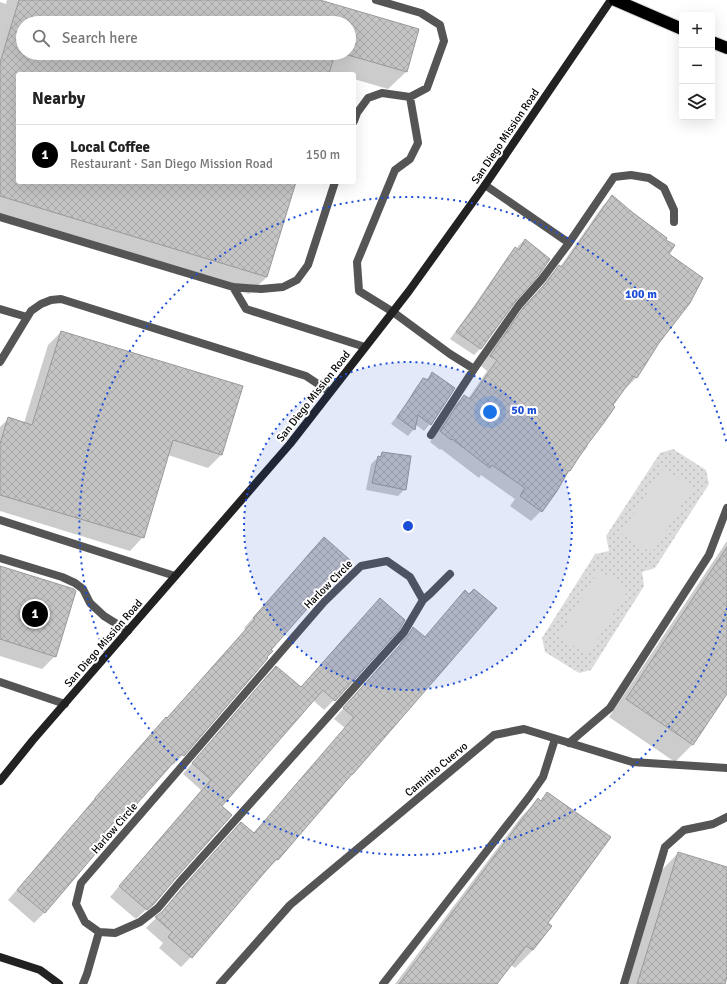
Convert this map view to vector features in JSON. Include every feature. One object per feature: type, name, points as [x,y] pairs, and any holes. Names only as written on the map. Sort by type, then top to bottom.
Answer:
[{"type":"highway","points":[[615,0],[679,28]]},
{"type":"highway","points":[[715,43],[727,48]]},
{"type":"main road","name":"San Diego Mission Road","points":[[0,781],[33,740],[290,444],[409,291],[485,185],[611,0]]},
{"type":"main road","points":[[0,957],[40,970],[59,984]]},
{"type":"street","points":[[356,116],[368,98],[382,93],[410,97],[427,88],[444,41],[440,25],[421,13],[376,0]]},
{"type":"street","points":[[410,97],[418,143],[410,159],[395,170],[357,262],[359,291],[393,312],[450,354],[474,369]]},
{"type":"street","points":[[431,435],[474,369],[519,305],[542,279],[569,243],[614,177],[631,175],[650,178],[664,188],[674,210],[674,222]]},
{"type":"street","points":[[0,217],[233,287],[261,289],[275,288],[282,287],[297,280],[308,265],[334,184]]},
{"type":"street","points":[[485,185],[569,243]]},
{"type":"street","points":[[233,287],[246,309],[365,347]]},
{"type":"street","points":[[0,362],[31,311],[41,304],[51,300],[62,299],[306,376],[330,392]]},
{"type":"street","points":[[0,309],[27,317]]},
{"type":"street","points":[[569,743],[610,708],[709,555],[727,508]]},
{"type":"street","points":[[0,520],[175,576]]},
{"type":"street","points":[[0,558],[75,582],[83,590],[90,603],[104,616],[128,631]]},
{"type":"street","name":"Harlow Circle","points":[[99,932],[85,922],[76,904],[81,883],[324,602],[361,566],[387,560],[410,577],[423,600]]},
{"type":"street","points":[[83,984],[99,932],[115,933],[140,922],[158,908],[404,632],[423,600],[450,574]]},
{"type":"street","points":[[0,682],[65,704]]},
{"type":"street","name":"Caminito Cuervo","points":[[220,984],[290,905],[494,735],[524,729],[632,762],[727,768]]},
{"type":"street","points":[[383,984],[529,797],[543,777],[555,739]]},
{"type":"street","points":[[624,984],[665,847],[684,830],[713,824],[727,817]]},
{"type":"shaded area","points":[[673,449],[706,470],[709,484],[655,568],[642,572],[644,586],[591,670],[579,673],[545,652],[542,638],[595,554],[609,551],[606,536],[660,453]]},
{"type":"shaded area","points":[[663,468],[693,487],[652,553],[621,534]]},
{"type":"shaded area","points":[[599,570],[629,589],[588,655],[558,636]]},
{"type":"building","points":[[19,0],[320,0],[419,29],[407,72],[356,57],[356,16],[16,16],[16,60],[333,60],[330,72],[16,72],[16,184],[295,184],[267,277],[0,196],[0,63]]},
{"type":"building","points":[[612,195],[667,238],[666,240],[675,245],[669,254],[703,278],[690,303],[659,343],[637,378],[634,376],[613,405],[615,407],[570,471],[569,470],[557,491],[542,512],[520,496],[525,488],[492,465],[490,468],[440,431],[464,395],[470,399],[497,360],[490,356],[523,308],[546,283],[559,265],[562,267]]},
{"type":"building","points":[[525,239],[550,259],[538,276],[515,302],[481,349],[456,332],[515,247],[519,250]]},
{"type":"building","points":[[61,331],[243,386],[222,455],[173,440],[144,538],[0,495],[0,444],[8,417],[32,425]]},
{"type":"building","points":[[432,372],[455,388],[431,425],[418,415],[415,430],[397,417],[423,378],[428,380]]},
{"type":"building","points":[[382,452],[411,456],[406,490],[372,483],[378,456],[381,457]]},
{"type":"building","points":[[324,537],[350,560],[271,650],[273,651],[267,657],[268,658],[184,756],[181,754],[113,831],[114,832],[45,913],[17,890],[166,717],[167,718],[255,619],[253,618]]},
{"type":"building","points":[[727,547],[727,694],[693,745],[626,699]]},
{"type":"building","points":[[0,566],[74,589],[76,591],[56,657],[0,639]]},
{"type":"building","points":[[474,589],[497,608],[278,860],[276,859],[192,958],[168,937],[172,932],[155,917],[162,912],[241,822],[254,833],[354,717],[343,708],[408,636],[413,627],[425,637],[465,590],[469,594]]},
{"type":"building","points":[[380,598],[405,620],[400,629],[335,701],[323,690],[222,806],[232,815],[154,904],[147,910],[119,886],[211,780],[192,763],[276,666],[301,687]]},
{"type":"building","points":[[547,792],[611,837],[548,923],[552,926],[533,950],[526,946],[497,984],[399,984],[538,798],[541,801]]},
{"type":"building","points":[[678,852],[727,867],[727,977],[725,984],[637,984]]},
{"type":"place","name":"Local Coffee","points":[[35,614]]}]
